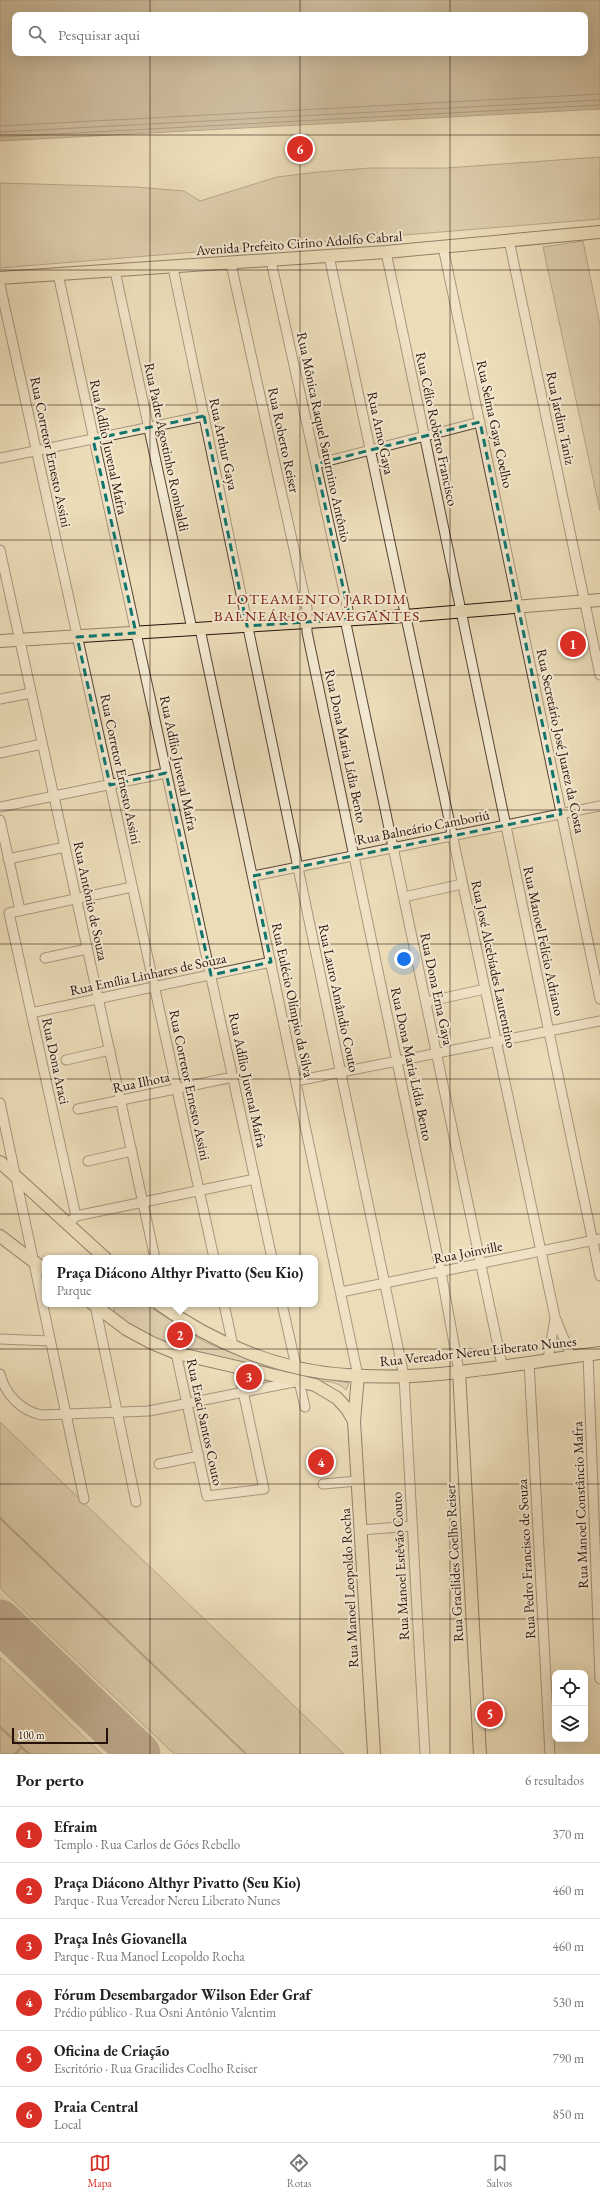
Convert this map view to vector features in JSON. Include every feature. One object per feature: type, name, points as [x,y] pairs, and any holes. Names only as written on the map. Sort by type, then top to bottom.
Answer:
[{"type":"main road","name":"Avenida Prefeito Cirino Adolfo Cabral","points":[[0,278],[232,264],[386,252],[600,232]]},
{"type":"main road","points":[[0,642],[405,616],[600,600]]},
{"type":"main road","points":[[0,1162],[15,1176],[72,1220],[102,1255]]},
{"type":"main road","points":[[0,1236],[42,1268]]},
{"type":"main road","points":[[97,1307],[126,1329],[152,1343],[176,1353],[299,1381],[321,1388],[337,1398],[354,1421]]},
{"type":"main road","name":"Rua Vereador Nereu Liberato Nunes","points":[[165,1307],[194,1327],[233,1346],[296,1366],[358,1376],[404,1376],[459,1371],[600,1353]]},
{"type":"main road","name":"Rua Gracilides Coelho Reiser","points":[[459,1371],[480,1754]]},
{"type":"main road","name":"Rua Manoel Leopoldo Rocha","points":[[358,1376],[354,1421],[374,1754]]},
{"type":"street","name":"Rua Jardim Taniz","points":[[509,240],[600,675]]},
{"type":"street","name":"Rua Selma Gaya Coelho","points":[[443,247],[518,606]]},
{"type":"street","name":"Rua Célio Roberto Francisco","points":[[386,252],[461,611]]},
{"type":"street","name":"Rua Arno Gaya","points":[[329,256],[405,616]]},
{"type":"street","name":"Rua Mônica Raquel Saturnino Antônio","points":[[271,261],[316,464],[348,619]]},
{"type":"street","name":"Rua Roberto Reiser","points":[[232,264],[306,608],[307,622]]},
{"type":"street","name":"Rua Arthur Gaya","points":[[173,268],[248,626]]},
{"type":"street","name":"Rua Padre Agostinho Rombaldi","points":[[116,271],[149,428],[196,629]]},
{"type":"street","name":"Rua Adílio Juvenal Mafra","points":[[58,274],[271,1255]]},
{"type":"street","name":"Rua Corretor Ernesto Assini","points":[[0,285],[213,1255]]},
{"type":"street","points":[[0,458],[204,416]]},
{"type":"street","points":[[316,464],[480,422]]},
{"type":"street","name":"Rua Antônio de Souza","points":[[0,550],[154,1255]]},
{"type":"street","name":"Rua Secretário José Juarez da Costa","points":[[518,606],[600,999]]},
{"type":"street","name":"Rua Manoel Felício Adriano","points":[[461,611],[549,1031],[596,1240],[600,1276]]},
{"type":"street","name":"Rua José Alcebíades Laurentino","points":[[405,616],[555,1317],[571,1356]]},
{"type":"street","name":"Rua Dona Erna Gaya","points":[[348,619],[393,847],[502,1365]]},
{"type":"street","name":"Rua Dona Maria Lídia Bento","points":[[307,622],[307,632],[441,1272],[459,1371]]},
{"type":"street","name":"Rua Lauro Amândio Couto","points":[[248,626],[404,1376]]},
{"type":"street","name":"Rua Eulécio Olímpio da Silva","points":[[196,629],[271,962],[358,1376]]},
{"type":"street","points":[[0,700],[31,693]]},
{"type":"street","points":[[0,753],[42,744]]},
{"type":"street","points":[[0,807],[166,773]]},
{"type":"street","name":"Rua Balneário Camboriú","points":[[252,876],[600,806]]},
{"type":"street","points":[[0,820],[20,910],[132,887]]},
{"type":"street","points":[[8,859],[65,847]]},
{"type":"street","points":[[404,897],[462,884]]},
{"type":"street","name":"Rua Dona Araci","points":[[20,910],[9,913],[31,1013],[72,1220]]},
{"type":"street","points":[[45,958],[87,949]]},
{"type":"street","name":"Rua Emília Linhares de Souza","points":[[31,1013],[271,962]]},
{"type":"street","points":[[426,1002],[485,989]]},
{"type":"street","points":[[296,1082],[600,1021]]},
{"type":"street","points":[[66,1060],[110,1050]]},
{"type":"street","name":"Rua Ilhota","points":[[78,1109],[233,1077]]},
{"type":"street","points":[[0,1103],[42,1301]]},
{"type":"street","points":[[88,1161],[132,1151]]},
{"type":"street","points":[[72,1220],[143,1202],[255,1179]]},
{"type":"street","name":"Rua Joinville","points":[[341,1292],[596,1240]]},
{"type":"street","points":[[43,1307],[84,1499]]},
{"type":"street","points":[[94,1307],[136,1502]]},
{"type":"street","points":[[225,1307],[233,1346]]},
{"type":"street","points":[[283,1307],[296,1366]]},
{"type":"street","name":"Rua José Alcebíades Laurentino","points":[[548,1359],[555,1317]]},
{"type":"street","points":[[0,1339],[50,1340]]},
{"type":"street","name":"Rua Eraci Santos Couto","points":[[176,1353],[207,1496],[264,1489],[243,1392]]},
{"type":"street","name":"Rua Manoel Constâncio Mafra","points":[[588,1354],[600,1679]]},
{"type":"street","name":"Rua Pedro Francisco de Souza","points":[[529,1362],[550,1754]]},
{"type":"street","points":[[238,1368],[243,1392]]},
{"type":"street","points":[[0,1374],[6,1392],[28,1410],[41,1415],[149,1411],[299,1381],[305,1407]]},
{"type":"street","name":"Rua Manoel Estêvão Couto","points":[[404,1376],[425,1754]]},
{"type":"street","points":[[159,1464],[198,1456]]},
{"type":"street","points":[[323,1484],[358,1481]]},
{"type":"street","points":[[361,1530],[412,1526]]},
{"type":"highlighted area","points":[[204,416],[247,626],[350,619],[316,464],[480,422],[561,814],[253,876],[271,962],[211,975],[166,773],[110,785],[77,637],[136,633],[93,439]]},
{"type":"shaded area","points":[[600,157],[600,219],[0,268],[0,183],[135,187],[184,191],[200,201],[277,177],[319,172],[370,168],[446,168]]},
{"type":"shaded area","points":[[583,241],[600,325],[600,511],[543,247]]},
{"type":"shaded area","points":[[114,1307],[150,1307],[205,1342],[248,1359],[296,1373],[349,1383],[346,1390],[333,1382],[317,1381],[177,1349],[116,1319]]},
{"type":"shaded area","points":[[240,1372],[274,1381],[244,1389]]},
{"type":"shaded area","points":[[0,1422],[344,1754],[174,1754],[0,1588]]},
{"type":"shaded area","points":[[0,1657],[102,1754],[0,1754]]},
{"type":"water","points":[[0,0],[600,0],[600,109],[0,141]]},
{"type":"waterway","points":[[0,1518],[246,1754]]},
{"type":"waterway","points":[[0,1727],[29,1754]]},
{"type":"waterway","points":[[15,1754],[22,1747]]},
{"type":"runway","points":[[0,1621],[139,1754]]},
{"type":"place","name":"Praia Central","points":[[300,149]]},
{"type":"place","name":"Efraim","points":[[573,644]]},
{"type":"place","name":"Praça Diácono Althyr Pivatto (Seu Kio)","points":[[180,1335]]},
{"type":"place","name":"Praça Inês Giovanella","points":[[249,1377]]},
{"type":"place","name":"Fórum Desembargador Wilson Eder Graf","points":[[321,1462]]},
{"type":"place","name":"Oficina de Criação","points":[[490,1714]]},
{"type":"district","name":"LOTEAMENTO JARDIM BALNEÁRIO NAVEGANTES","points":[[317,608]]}]
